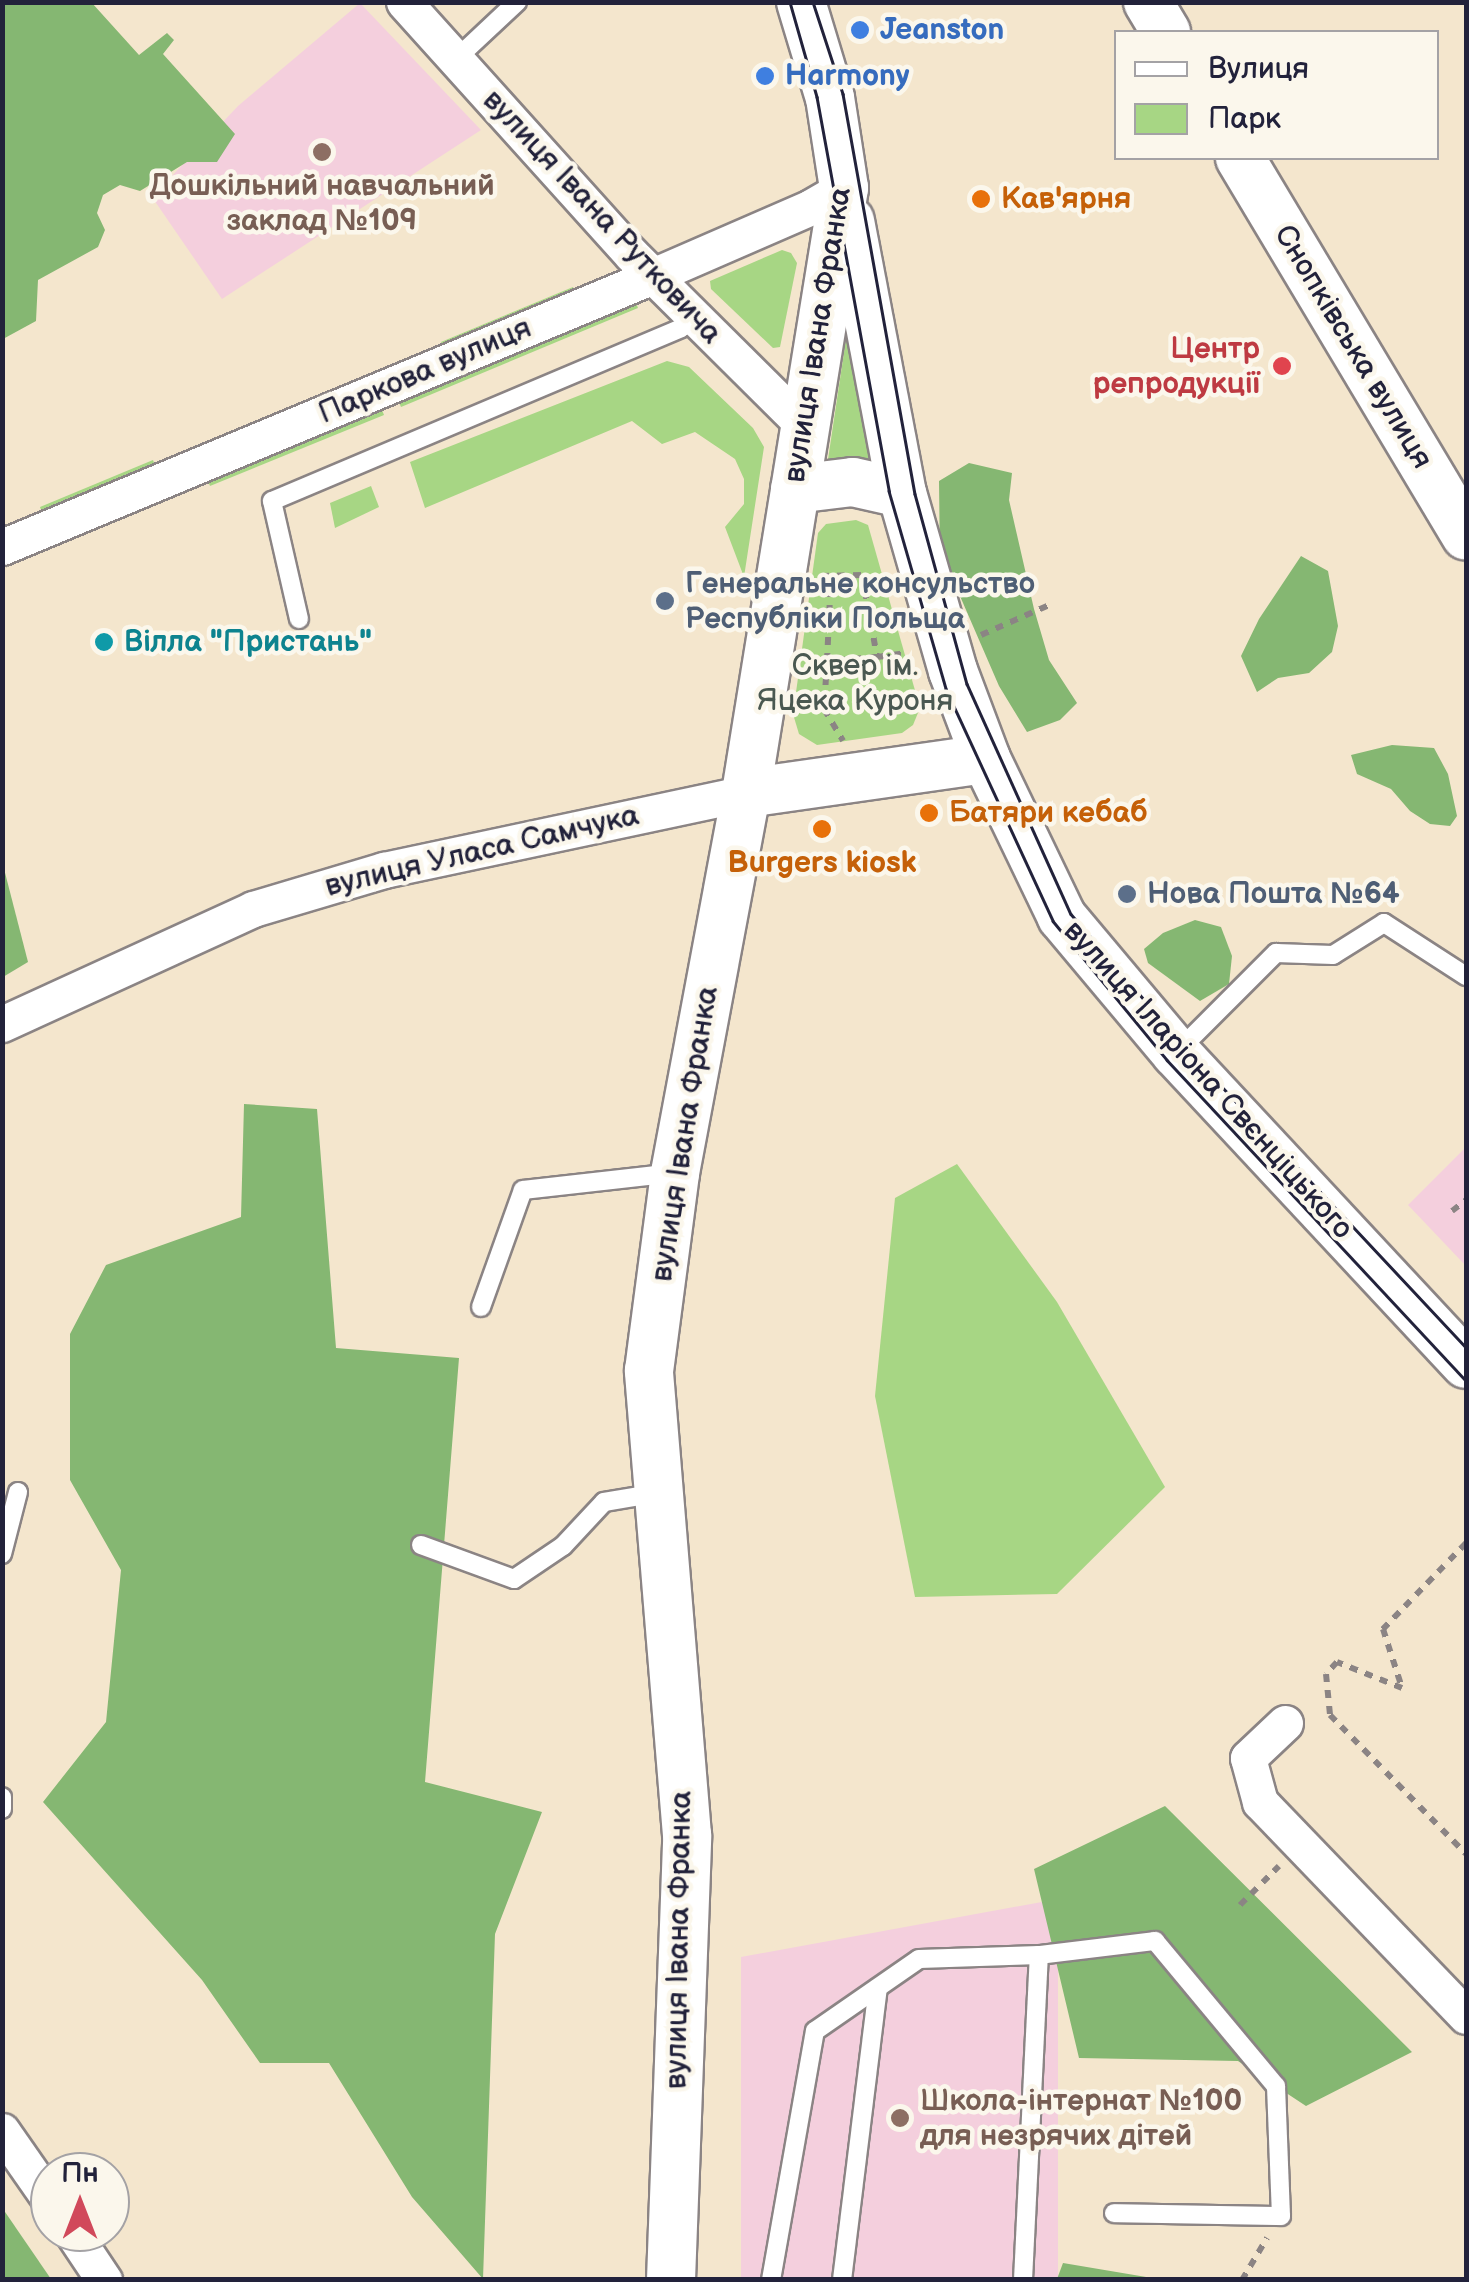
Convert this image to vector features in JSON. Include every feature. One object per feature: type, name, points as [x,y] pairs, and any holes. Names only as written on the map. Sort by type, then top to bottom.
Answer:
[{"type":"main road","name":"вулиця Івана Франка","points":[[671,2280],[687,1835],[649,1372],[675,1173],[746,793],[844,188],[830,98],[802,2]]},
{"type":"main road","points":[[1148,2],[1165,30]]},
{"type":"main road","name":"Снопківська вулиця","points":[[1241,160],[1466,535]]},
{"type":"main road","name":"вулиця Іларіона Свєнціцького","points":[[844,188],[902,494],[953,671],[986,759],[1062,917],[1176,1054],[1466,1364]]},
{"type":"main road","points":[[795,489],[853,482],[902,494]]},
{"type":"main road","name":"вулиця Уласа Самчука","points":[[746,793],[986,759]]},
{"type":"street","name":"вулиця Івана Рутковича","points":[[404,2],[694,316],[805,428]]},
{"type":"street","name":"Паркова вулиця","points":[[2,547],[656,275],[811,207],[844,188]]},
{"type":"street","name":"вулиця Уласа Самчука","points":[[2,1024],[253,909],[384,870],[746,793]]},
{"type":"street","points":[[1286,1723],[1248,1758],[1260,1802],[1466,2016]]},
{"type":"street","points":[[2,2131],[30,2171]]},
{"type":"street","points":[[85,2252],[104,2280]]},
{"type":"lane","points":[[455,60],[517,2]]},
{"type":"lane","points":[[298,619],[272,501],[681,328],[694,316]]},
{"type":"lane","points":[[1176,1054],[1276,953],[1333,955],[1384,922],[1466,976]]},
{"type":"lane","points":[[481,1307],[524,1190],[675,1173]]},
{"type":"lane","points":[[2,1554],[18,1492]]},
{"type":"lane","points":[[421,1544],[514,1579],[563,1546],[604,1502],[659,1493]]},
{"type":"lane","points":[[2,1797],[2,1809]]},
{"type":"lane","points":[[771,2280],[814,2031],[919,1959],[1039,1955],[1156,1941],[1276,2086],[1281,2216],[1114,2214]]},
{"type":"lane","points":[[1023,2280],[1039,1955]]},
{"type":"lane","points":[[842,2280],[878,1988]]},
{"type":"path","points":[[847,748],[824,710],[832,578],[874,572]]},
{"type":"path","points":[[862,575],[877,657]]},
{"type":"path","points":[[986,634],[1049,605]]},
{"type":"path","points":[[827,661],[910,652]]},
{"type":"path","points":[[1466,1200],[1452,1211],[1466,1213]]},
{"type":"path","points":[[1466,1543],[1383,1628],[1402,1688],[1337,1662],[1326,1674],[1330,1716],[1466,1854]]},
{"type":"path","points":[[1240,1905],[1271,1874]]},
{"type":"path","points":[[1242,2280],[1281,2216]]},
{"type":"shaded area","name":"Дошкільний навчальний заклад №109","points":[[360,3],[481,130],[222,299],[152,197],[238,106]]},
{"type":"shaded area","points":[[1466,1147],[1466,1266],[1408,1205]]},
{"type":"shaded area","name":"Школа-інтернат №100 для незрячих дітей","points":[[1058,1899],[1058,2279],[741,2280],[741,1957]]},
{"type":"green space","points":[[3,2],[92,3],[139,55],[167,33],[174,40],[163,54],[235,134],[217,162],[187,162],[140,191],[120,185],[103,195],[97,213],[105,230],[98,247],[38,280],[36,321],[3,339]]},
{"type":"green space","points":[[782,250],[791,253],[797,263],[780,347],[773,348],[711,289],[710,281]]},
{"type":"green space","points":[[573,287],[577,297],[445,352],[441,342]]},
{"type":"green space","points":[[634,298],[638,308],[401,407],[397,398]]},
{"type":"green space","points":[[849,319],[876,466],[827,466]]},
{"type":"green space","points":[[667,361],[689,367],[753,428],[764,447],[744,577],[725,527],[744,504],[744,479],[735,459],[695,432],[662,444],[632,421],[425,508],[410,462]]},
{"type":"green space","points":[[380,405],[384,415],[210,486],[206,476]]},
{"type":"green space","points":[[153,460],[157,471],[44,518],[40,507]]},
{"type":"green space","points":[[969,463],[1012,473],[1009,500],[1034,609],[1049,660],[1077,703],[1060,720],[1027,732],[999,686],[950,573],[940,565],[939,481]]},
{"type":"green space","points":[[371,486],[379,507],[335,528],[330,503]]},
{"type":"green space","name":"Сквер ім. Яцека Куроня","points":[[856,520],[868,525],[920,708],[913,725],[902,733],[817,745],[799,734],[793,714],[818,533],[826,524]]},
{"type":"green space","points":[[1301,556],[1328,571],[1338,626],[1332,652],[1309,673],[1278,678],[1257,692],[1241,656],[1259,619]]},
{"type":"green space","points":[[1392,745],[1434,748],[1448,774],[1457,816],[1450,826],[1430,824],[1410,811],[1391,789],[1357,774],[1351,755]]},
{"type":"green space","points":[[2,861],[28,962],[3,977],[2,977]]},
{"type":"green space","points":[[1195,920],[1221,927],[1232,956],[1229,984],[1200,1001],[1148,963],[1144,949],[1163,933]]},
{"type":"green space","points":[[244,1104],[317,1109],[336,1348],[459,1358],[425,1782],[542,1812],[495,1934],[483,2279],[412,2197],[329,2063],[260,2063],[202,1980],[43,1802],[106,1722],[121,1570],[70,1480],[70,1334],[106,1265],[241,1217]]},
{"type":"green space","points":[[957,1164],[1057,1302],[1165,1487],[1057,1594],[915,1597],[875,1396],[895,1198]]},
{"type":"green space","points":[[1165,1806],[1412,2052],[1306,2106],[1238,2061],[1079,2058],[1034,1869]]},
{"type":"green space","points":[[2,2209],[51,2279],[3,2279]]},
{"type":"green space","points":[[1063,2263],[1158,2279],[1057,2279]]},
{"type":"tram line","points":[[790,2],[817,97],[889,491],[946,689],[1053,921],[1167,1060],[1466,1381]]},
{"type":"tram line","points":[[813,2],[843,94],[915,494],[967,684],[1071,914],[1183,1045],[1466,1347]]},
{"type":"place","name":"Jeanston","points":[[860,30]]},
{"type":"place","name":"Harmony","points":[[765,76]]},
{"type":"place","name":"Дошкільний навчальний заклад №109","points":[[322,152]]},
{"type":"place","name":"Кав'ярня","points":[[981,199]]},
{"type":"place","name":"Центр репродукції","points":[[1282,366]]},
{"type":"place","name":"Генеральне консульство Республіки Польща","points":[[665,601]]},
{"type":"place","name":"Вілла \"Пристань\"","points":[[104,642]]},
{"type":"place","name":"Батяри кебаб","points":[[929,813]]},
{"type":"place","name":"Burgers kiosk","points":[[822,829]]},
{"type":"place","name":"Нова Пошта №64","points":[[1127,894]]},
{"type":"place","name":"Школа-інтернат №100 для незрячих дітей","points":[[900,2118]]}]
